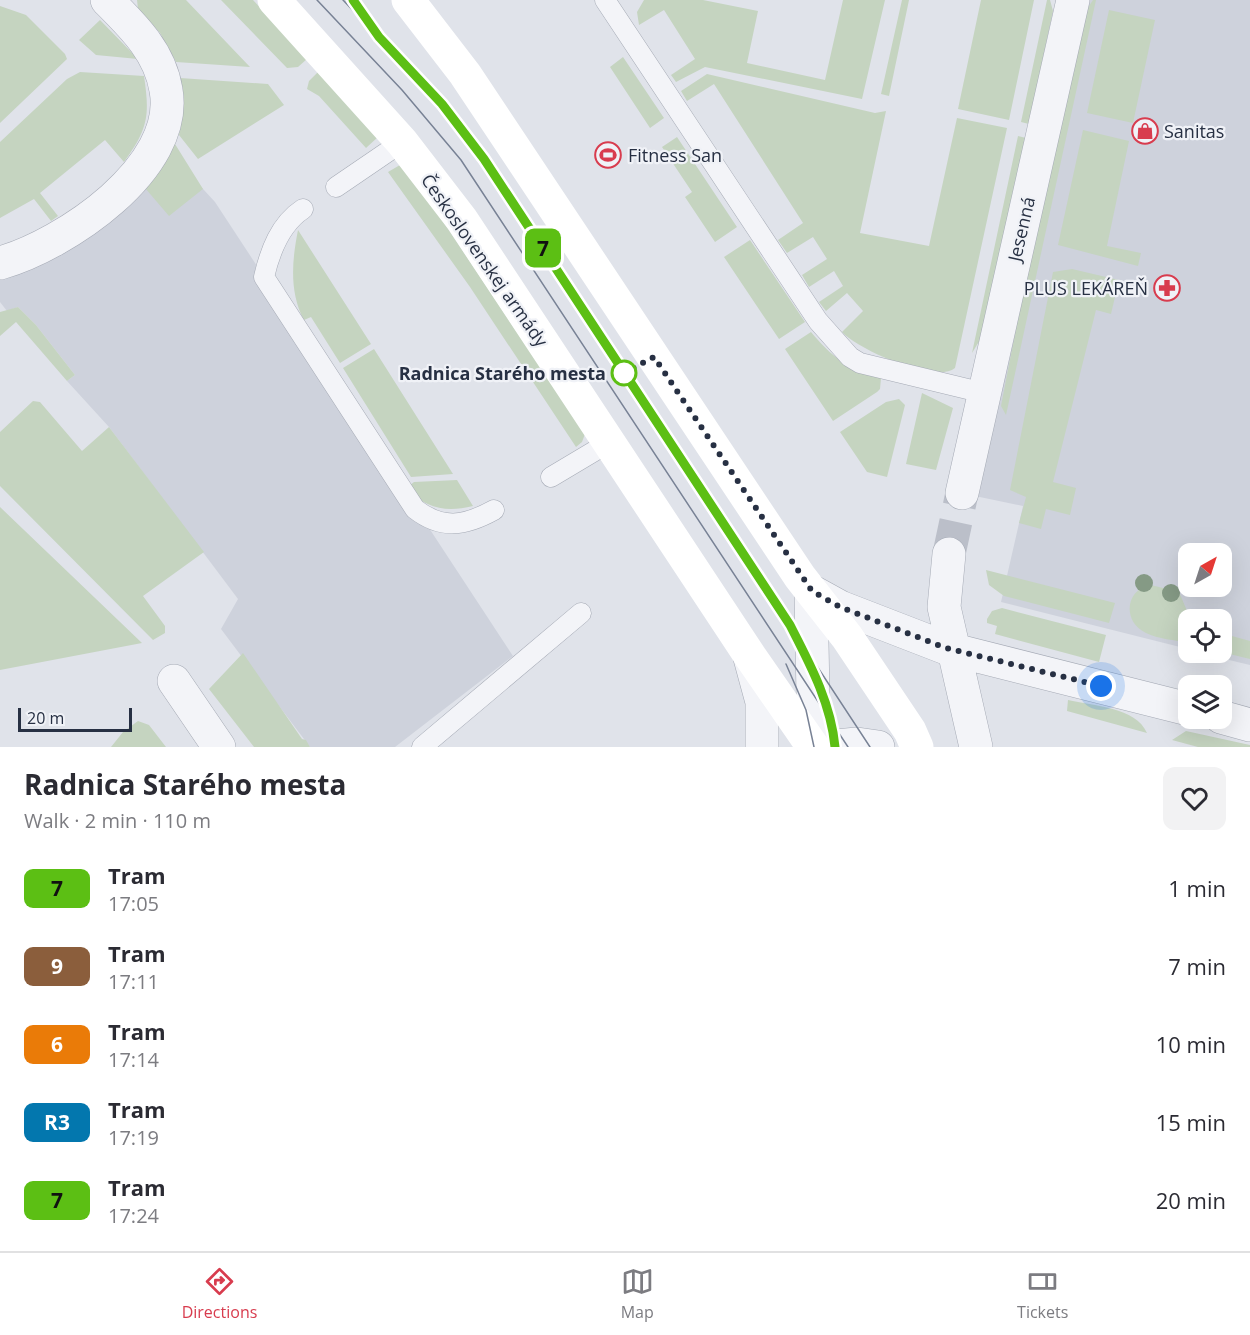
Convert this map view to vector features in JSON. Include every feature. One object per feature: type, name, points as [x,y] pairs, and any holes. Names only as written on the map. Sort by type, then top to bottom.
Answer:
[{"type":"street","points":[[0,263],[26,255],[49,244],[96,211],[135,176],[159,141],[165,122],[167,98],[160,68],[140,34],[107,0]]},
{"type":"street","name":"Československej armády","points":[[274,0],[402,142],[462,220],[750,656],[814,747]]},
{"type":"street","name":"Jesenná","points":[[962,493],[1073,0]]},
{"type":"street","points":[[414,4],[472,84],[812,591],[848,637],[910,731],[917,747]]},
{"type":"street","points":[[949,554],[944,587],[944,607],[976,747]]},
{"type":"street","points":[[812,591],[840,607],[953,649],[1178,706]]},
{"type":"street","points":[[812,591],[814,747]]},
{"type":"street","points":[[750,656],[762,702],[762,747]]},
{"type":"street","points":[[174,681],[219,747]]},
{"type":"street","points":[[1232,720],[1250,725]]},
{"type":"street","points":[[826,747],[858,744],[878,747]]},
{"type":"lane","points":[[605,0],[818,321],[850,357],[860,363],[899,375],[984,393]]},
{"type":"lane","points":[[336,187],[402,142]]},
{"type":"lane","points":[[303,209],[295,214],[273,246],[264,277],[415,508],[438,523],[458,525],[494,510]]},
{"type":"lane","points":[[551,477],[608,443]]},
{"type":"lane","points":[[422,747],[581,613]]},
{"type":"shaded area","points":[[1073,0],[1250,0],[1250,665],[1232,661],[1232,609],[1178,609],[1178,646],[1001,602],[1023,506],[975,496]]},
{"type":"shaded area","points":[[159,141],[215,202],[513,656],[395,747],[310,747],[221,629],[238,599],[109,427],[67,381],[75,375],[36,325],[18,307],[7,311],[0,302],[0,263],[26,256]]},
{"type":"green space","points":[[137,0],[186,0],[250,67],[176,62],[160,33],[138,9]]},
{"type":"green space","points":[[221,0],[253,0],[307,59],[298,67],[287,68]]},
{"type":"green space","points":[[644,0],[703,0],[758,11],[747,63],[825,80],[843,0],[885,0],[862,99],[705,67],[676,82],[671,75],[695,59],[664,10],[639,25],[637,12]]},
{"type":"green space","points":[[902,0],[909,0],[889,96],[881,94]]},
{"type":"green space","points":[[981,0],[1034,0],[1009,120],[958,109]]},
{"type":"green space","points":[[1047,0],[1050,0],[1053,11],[1029,124],[1021,122]]},
{"type":"green space","points":[[1093,0],[1096,0],[1006,415],[1001,406],[1030,256],[1087,9]]},
{"type":"green space","points":[[0,6],[26,15],[65,54],[67,59],[0,123]]},
{"type":"green space","points":[[1109,10],[1155,20],[1133,123],[1087,113]]},
{"type":"green space","points":[[100,20],[138,59],[96,55],[79,40]]},
{"type":"green space","points":[[623,57],[664,118],[650,128],[610,67]]},
{"type":"green space","points":[[80,72],[144,76],[147,112],[138,140],[124,162],[105,140],[40,193],[58,216],[51,221],[34,199],[0,218],[0,142],[67,79]]},
{"type":"green space","points":[[318,72],[378,137],[366,148],[319,96],[307,89],[309,81]]},
{"type":"green space","points":[[707,74],[875,113],[886,111],[860,233],[929,246],[957,118],[1007,128],[955,368],[945,372],[931,372],[897,363],[864,347],[842,332],[863,311],[847,293],[826,311],[819,302],[843,286],[834,271],[809,287],[802,275],[827,259],[813,237],[787,253],[778,240],[803,223],[714,84],[687,101],[681,91]]},
{"type":"green space","points":[[180,78],[268,84],[284,105],[198,159],[179,135],[183,109]]},
{"type":"green space","points":[[1083,130],[1129,141],[1107,246],[1141,253],[1138,266],[1058,245]]},
{"type":"green space","points":[[1018,136],[1026,138],[986,330],[972,353]]},
{"type":"green space","points":[[677,137],[737,227],[715,242],[685,197],[692,192],[662,147]]},
{"type":"green space","points":[[175,144],[203,189],[169,216],[145,188]]},
{"type":"green space","points":[[400,165],[434,208],[585,434],[582,442],[576,447],[470,287],[388,172]]},
{"type":"green space","points":[[298,230],[371,344],[340,363],[311,317],[304,320],[299,309],[293,276]]},
{"type":"green space","points":[[750,240],[805,322],[779,339],[724,257]]},
{"type":"green space","points":[[1072,269],[1119,280],[1111,314],[1096,310],[1053,482],[1076,488],[1070,515],[1046,509],[1041,529],[1019,523],[1026,497],[1010,490],[1053,272]]},
{"type":"green space","points":[[18,307],[36,325],[75,375],[67,381],[16,322],[0,336],[0,312]]},
{"type":"green space","points":[[811,332],[826,348],[850,367],[881,378],[880,389],[877,392],[833,421],[785,349]]},
{"type":"green space","points":[[374,349],[453,474],[411,477],[343,368]]},
{"type":"green space","points":[[922,393],[953,408],[936,470],[906,464]]},
{"type":"green space","points":[[899,399],[905,405],[887,477],[867,472],[840,432],[886,402]]},
{"type":"green space","points":[[33,401],[40,402],[82,451],[109,427],[204,552],[143,596],[165,626],[165,633],[153,640],[0,486],[0,432]]},
{"type":"green space","points":[[457,480],[473,506],[445,509],[429,505],[405,489],[414,482]]},
{"type":"green space","points":[[0,507],[142,643],[0,670]]},
{"type":"green space","points":[[986,570],[1115,603],[1109,623],[1004,596],[989,585]]},
{"type":"green space","points":[[1151,585],[1178,592],[1178,597],[1181,597],[1186,609],[1178,609],[1178,641],[1146,633],[1133,621],[1130,606],[1136,593]]},
{"type":"green space","points":[[1002,608],[1106,635],[1099,662],[995,634],[997,626],[987,623],[987,619],[992,611]]},
{"type":"green space","points":[[1232,636],[1250,641],[1250,659],[1232,655]]},
{"type":"green space","points":[[243,653],[302,739],[306,740],[310,747],[254,747],[209,689]]},
{"type":"green space","points":[[1068,700],[1124,713],[1141,724],[1147,733],[1067,711]]},
{"type":"green space","points":[[138,721],[149,725],[166,747],[111,747],[123,732]]},
{"type":"green space","points":[[1186,731],[1250,745],[1250,747],[1198,747],[1172,740]]},
{"type":"tunnel","points":[[949,554],[962,493]]},
{"type":"tram line","points":[[317,0],[402,90],[461,160],[848,747]]},
{"type":"tram line","points":[[343,0],[442,104],[484,159],[870,747]]},
{"type":"tram line","name":"7","points":[[353,0],[379,37],[419,78],[464,130],[790,625],[822,692],[832,721],[835,747]]},
{"type":"tram line","points":[[786,664],[806,710],[814,747]]},
{"type":"place","name":"Sanitas","points":[[1145,131]]},
{"type":"place","name":"Fitness San","points":[[608,155]]},
{"type":"place","name":"PLUS LEKÁREŇ","points":[[1167,288]]},
{"type":"place","name":"Radnica Starého mesta","points":[[624,373]]},
{"type":"route","points":[[624,373],[654,357],[800,577],[812,591],[840,607],[880,620],[946,648],[1101,686]]}]
